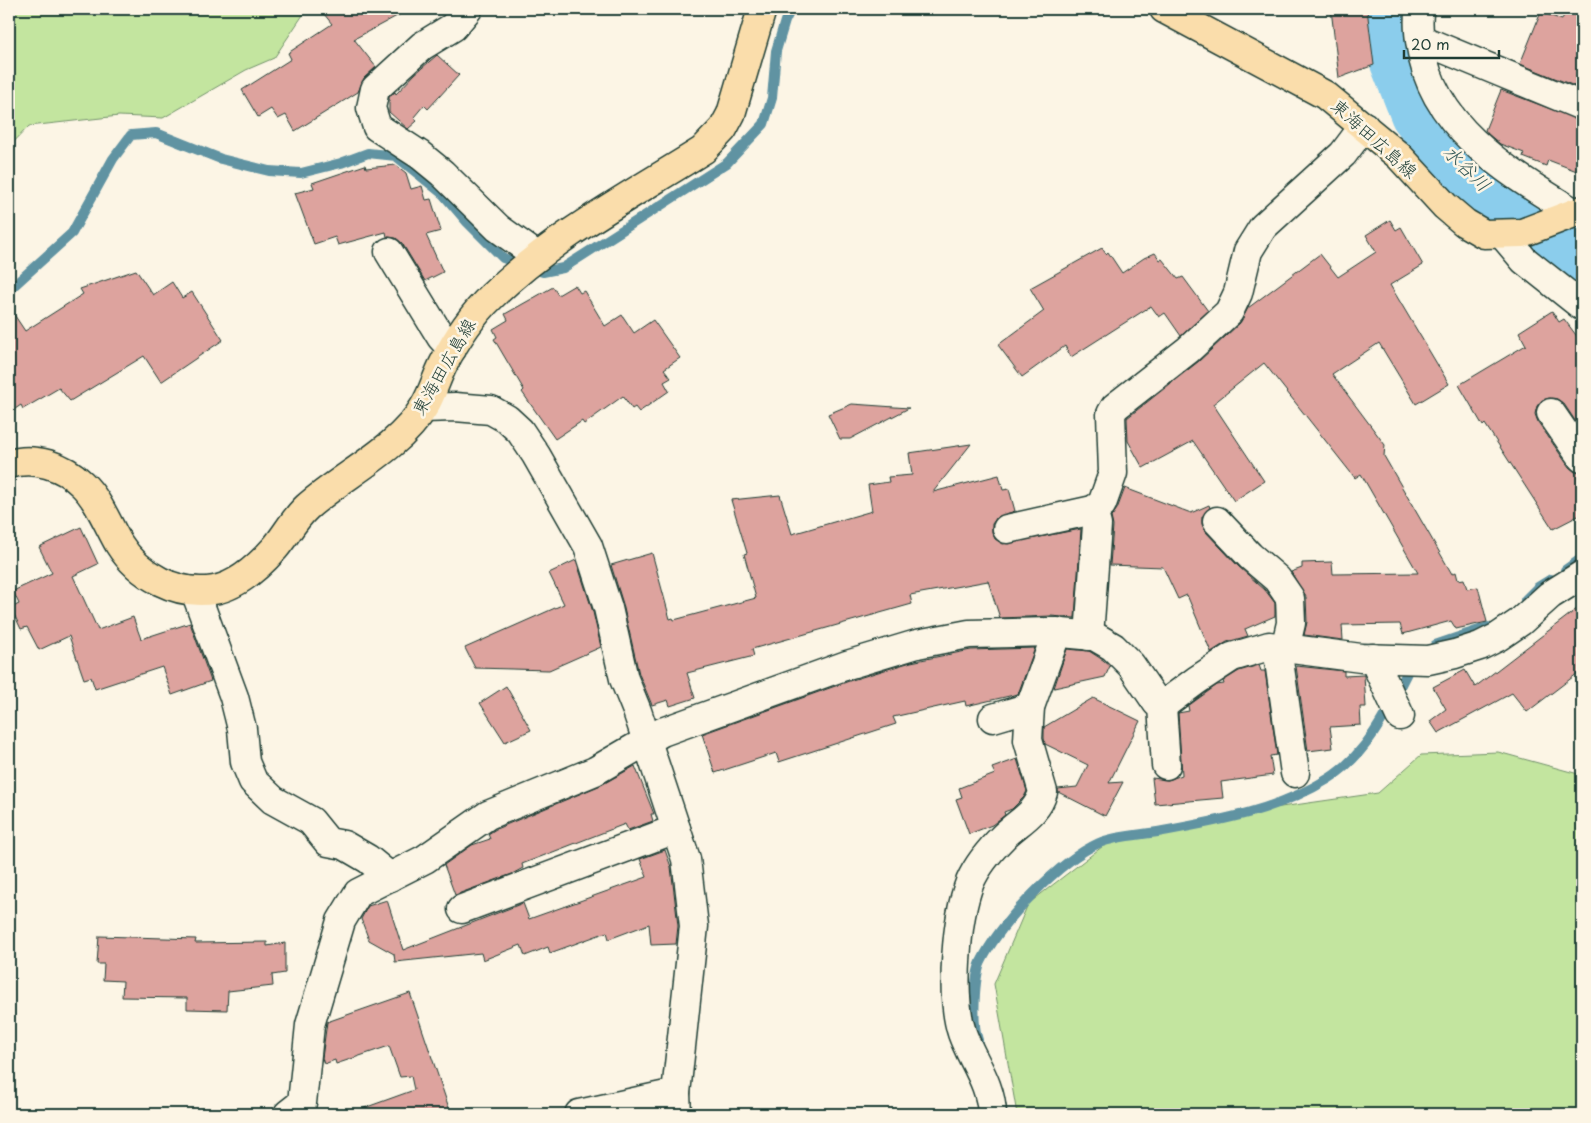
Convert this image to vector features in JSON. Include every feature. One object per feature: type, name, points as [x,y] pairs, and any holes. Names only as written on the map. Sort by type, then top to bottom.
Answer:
[{"type":"main road","name":"東海田広島線","points":[[9,464],[46,463],[72,476],[84,485],[120,546],[134,563],[170,587],[195,591],[216,590],[240,579],[275,548],[304,509],[406,430],[424,408],[452,349],[476,312],[528,264],[608,207],[703,150],[713,141],[731,114],[762,9]]},
{"type":"main road","name":"東海田広島線","points":[[1164,9],[1325,95],[1399,156],[1445,206],[1465,223],[1484,234],[1512,234]]},
{"type":"main road","points":[[1512,234],[1574,212]]},
{"type":"street","points":[[468,9],[453,27],[422,46],[375,88],[372,108],[377,127],[420,155],[442,173],[498,228],[528,264]]},
{"type":"street","points":[[1420,9],[1422,58],[1428,76],[1457,124],[1498,164],[1574,212]]},
{"type":"street","points":[[1420,39],[1582,106]]},
{"type":"street","points":[[1007,530],[1093,510],[1102,504],[1112,473],[1111,414],[1115,407],[1188,350],[1229,312],[1238,292],[1248,250],[1263,227],[1343,154],[1364,126]]},
{"type":"street","points":[[1512,234],[1524,260],[1582,306]]},
{"type":"street","points":[[389,252],[441,338],[452,349]]},
{"type":"street","points":[[424,408],[455,407],[491,410],[507,419],[520,431],[536,455],[588,546],[608,608],[624,679],[637,711],[645,741],[686,859],[694,926],[676,1104],[579,1114]]},
{"type":"street","points":[[1551,413],[1582,458]]},
{"type":"street","points":[[1089,636],[1096,525],[1093,510]]},
{"type":"street","points":[[1217,521],[1250,556],[1277,579],[1290,598],[1291,623],[1281,648],[1295,773]]},
{"type":"street","points":[[1162,706],[1197,680],[1232,658],[1269,646],[1373,658],[1428,660],[1480,646],[1520,622],[1550,595],[1582,575]]},
{"type":"street","points":[[195,591],[234,697],[242,729],[245,762],[253,781],[273,800],[311,821],[328,842],[344,845],[368,859],[390,877]]},
{"type":"street","points":[[992,1114],[992,1102],[984,1077],[962,1032],[958,1007],[956,961],[958,930],[961,908],[971,880],[982,862],[1004,836],[1033,812],[1041,800],[1043,792],[1028,740],[1030,707],[1057,632]]},
{"type":"street","points":[[301,1110],[310,1025],[341,921],[358,893],[446,847],[488,815],[595,771],[662,732],[847,665],[917,644],[969,634],[1057,632],[1094,636],[1113,647],[1131,665],[1157,703],[1162,706]]},
{"type":"street","points":[[1373,658],[1400,716]]},
{"type":"street","points":[[1162,706],[1166,764]]},
{"type":"street","points":[[993,718],[1030,707]]},
{"type":"street","points":[[462,910],[676,828]]},
{"type":"green space","points":[[9,9],[307,9],[274,58],[246,70],[163,118],[119,116],[29,126],[9,147]]},
{"type":"green space","points":[[1498,752],[1582,775],[1582,1114],[1017,1114],[994,984],[1028,904],[1116,836],[1253,811],[1378,793],[1421,755]]},
{"type":"building","points":[[320,9],[410,9],[354,39],[376,67],[364,78],[358,92],[295,131],[286,115],[278,119],[271,109],[258,117],[242,90],[291,59],[288,53],[332,24]]},
{"type":"building","points":[[1331,9],[1367,9],[1374,65],[1339,78]]},
{"type":"building","points":[[1566,9],[1582,9],[1582,89],[1520,64],[1541,12],[1562,20]]},
{"type":"building","points":[[437,55],[459,75],[428,109],[424,105],[414,117],[417,121],[408,129],[389,112],[389,97],[395,92],[396,94]]},
{"type":"building","points":[[1501,90],[1582,121],[1582,173],[1548,160],[1546,166],[1523,157],[1524,153],[1500,144],[1488,134],[1485,130]]},
{"type":"building","points":[[365,165],[366,168],[396,165],[406,173],[411,189],[422,186],[426,200],[431,199],[441,231],[426,235],[443,272],[425,281],[402,243],[396,238],[387,237],[386,232],[338,245],[335,237],[314,244],[295,193],[314,188],[312,183]]},
{"type":"building","points":[[1390,220],[1396,230],[1401,227],[1423,265],[1390,285],[1449,384],[1416,404],[1379,343],[1332,374],[1385,445],[1384,456],[1452,574],[1456,572],[1458,580],[1464,579],[1467,589],[1478,587],[1487,622],[1456,629],[1451,621],[1403,634],[1400,624],[1342,625],[1343,640],[1304,635],[1307,622],[1306,597],[1291,572],[1302,568],[1302,563],[1332,562],[1333,574],[1418,573],[1361,474],[1355,478],[1264,363],[1213,404],[1264,481],[1234,501],[1193,441],[1143,468],[1128,441],[1127,418],[1199,361],[1240,323],[1248,308],[1320,254],[1338,277],[1376,252],[1366,235]]},
{"type":"building","points":[[1102,248],[1106,254],[1108,252],[1122,273],[1155,253],[1178,279],[1183,277],[1208,311],[1181,336],[1165,313],[1159,317],[1151,306],[1071,357],[1065,346],[1022,377],[998,345],[1044,311],[1030,288]]},
{"type":"building","points":[[136,270],[153,295],[172,282],[182,298],[192,292],[223,340],[161,382],[144,356],[70,401],[59,388],[23,409],[21,405],[9,413],[9,307],[25,331],[83,294],[80,289]]},
{"type":"building","points":[[575,285],[580,293],[584,291],[605,326],[622,315],[634,333],[653,320],[680,358],[664,369],[671,378],[664,382],[669,391],[639,412],[635,407],[632,409],[623,396],[584,424],[582,421],[555,439],[522,392],[524,390],[494,339],[497,337],[493,329],[508,320],[505,314],[553,287],[558,295]]},
{"type":"building","points":[[1552,311],[1559,322],[1564,319],[1582,343],[1582,431],[1564,404],[1557,399],[1549,398],[1542,400],[1537,406],[1535,414],[1538,422],[1569,467],[1575,472],[1582,473],[1582,514],[1553,529],[1485,424],[1483,426],[1459,385],[1526,345],[1519,332]]},
{"type":"building","points":[[852,404],[909,408],[850,439],[840,439],[828,414]]},
{"type":"building","points":[[971,444],[933,492],[999,475],[1003,490],[1009,489],[1015,511],[997,517],[992,524],[992,532],[995,539],[1003,544],[1081,529],[1075,618],[1051,616],[1000,618],[988,581],[910,595],[912,604],[752,649],[754,656],[687,673],[695,698],[670,706],[668,700],[652,705],[639,674],[623,604],[611,565],[652,553],[670,619],[673,618],[674,620],[756,598],[744,554],[747,553],[731,500],[780,495],[792,534],[872,511],[868,485],[889,482],[888,477],[912,475],[909,453]]},
{"type":"building","points":[[1125,488],[1191,513],[1209,505],[1210,508],[1202,517],[1205,531],[1239,567],[1265,590],[1275,603],[1275,616],[1245,629],[1248,636],[1227,642],[1211,652],[1187,595],[1178,599],[1163,567],[1110,565],[1113,526],[1111,517],[1117,509]]},
{"type":"building","points":[[81,527],[98,564],[73,576],[98,630],[133,617],[141,639],[190,623],[211,681],[172,695],[162,667],[95,689],[91,677],[84,679],[69,636],[39,650],[27,627],[21,629],[11,608],[19,604],[13,591],[52,573],[39,547]]},
{"type":"building","points":[[576,560],[593,612],[601,647],[549,670],[475,668],[465,648],[564,604],[549,573]]},
{"type":"building","points":[[1582,605],[1582,670],[1527,712],[1512,693],[1438,733],[1430,721],[1446,709],[1433,687],[1465,670],[1475,687]]},
{"type":"building","points":[[1035,648],[1018,694],[966,706],[965,701],[893,717],[896,724],[779,762],[776,753],[715,773],[702,734],[852,680],[911,662],[971,650]]},
{"type":"building","points":[[1067,649],[1089,651],[1103,660],[1110,666],[1105,677],[1054,688]]},
{"type":"building","points":[[1259,665],[1261,671],[1265,671],[1277,755],[1270,756],[1273,775],[1221,782],[1223,798],[1155,804],[1152,778],[1168,780],[1182,775],[1178,713],[1189,711],[1188,706],[1217,685],[1224,684],[1223,681],[1239,671]]},
{"type":"building","points":[[1296,666],[1344,671],[1344,676],[1364,675],[1366,707],[1360,707],[1361,725],[1330,727],[1333,748],[1308,751]]},
{"type":"building","points":[[506,686],[531,730],[505,742],[480,703]]},
{"type":"building","points":[[1093,698],[1140,721],[1109,783],[1123,782],[1105,816],[1058,792],[1058,789],[1077,787],[1088,765],[1045,744],[1044,738],[1044,727]]},
{"type":"building","points":[[1017,759],[1027,791],[1024,797],[1012,809],[1004,812],[1005,815],[992,825],[969,834],[956,799],[962,797],[959,788],[995,774],[992,768]]},
{"type":"building","points":[[635,766],[654,814],[651,814],[653,821],[628,830],[625,824],[522,864],[523,868],[512,874],[455,895],[444,865],[472,845],[490,839],[488,834],[496,829],[601,785]]},
{"type":"building","points":[[665,850],[671,867],[678,926],[676,944],[651,945],[649,924],[609,939],[607,932],[550,953],[548,947],[525,956],[521,945],[483,960],[481,953],[395,962],[394,954],[369,940],[361,919],[368,906],[387,900],[403,950],[523,903],[529,919],[647,877],[640,859]]},
{"type":"building","points":[[99,936],[196,939],[195,943],[267,942],[267,946],[285,943],[285,973],[272,975],[273,986],[228,991],[227,1010],[187,1009],[187,998],[122,997],[123,981],[103,980],[104,964],[97,964]]},
{"type":"building","points":[[410,993],[451,1114],[357,1114],[356,1111],[414,1090],[411,1076],[400,1077],[389,1046],[336,1064],[335,1060],[324,1064],[322,1058],[327,1022]]},
{"type":"waterway","points":[[9,290],[72,233],[113,159],[131,135],[156,133],[221,159],[269,171],[301,173],[341,163],[368,153],[396,156],[443,194],[467,222],[503,258],[543,272],[563,268],[727,163],[764,124],[772,98],[776,51],[785,21],[791,9]]},
{"type":"waterway","name":"水谷川","points":[[1392,9],[1390,20],[1398,62],[1418,113],[1453,159],[1582,268]]},
{"type":"waterway","points":[[1565,570],[1582,558]]},
{"type":"waterway","points":[[1525,600],[1538,587],[1551,579]]},
{"type":"waterway","points":[[1435,645],[1488,627]]},
{"type":"waterway","points":[[978,1040],[975,1024],[975,1001],[977,978],[981,962],[1002,929],[1032,894],[1049,878],[1083,852],[1106,840],[1184,827],[1248,813],[1289,799],[1328,779],[1356,756],[1368,742],[1388,710],[1413,661]]}]
